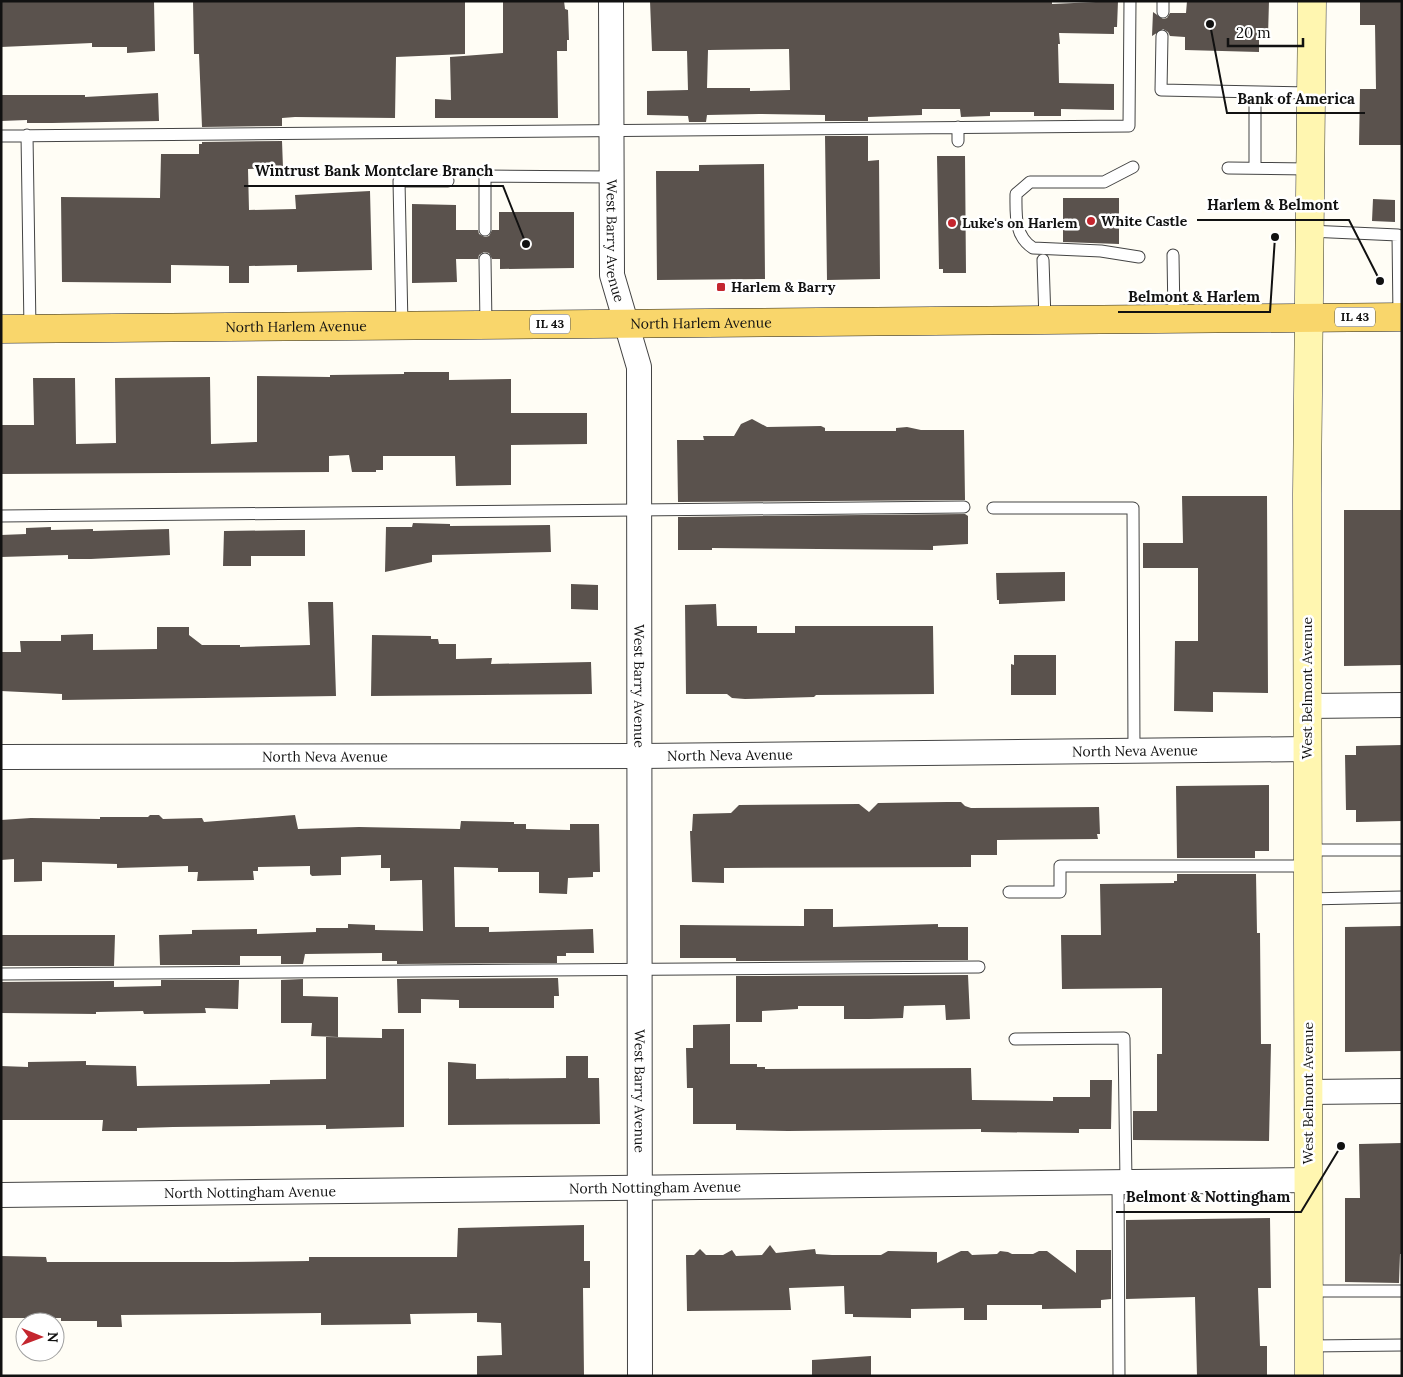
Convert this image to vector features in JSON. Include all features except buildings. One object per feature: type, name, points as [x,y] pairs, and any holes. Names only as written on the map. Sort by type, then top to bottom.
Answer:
[{"type":"main road","name":"West Belmont Avenue","points":[[1309,1376],[1307,706],[1308,318],[1312,1]]},
{"type":"main road","name":"North Harlem Avenue","points":[[1,329],[1400,317]]},
{"type":"street","name":"West Barry Avenue","points":[[611,1],[612,275],[628,324],[639,367],[640,1376]]},
{"type":"street","points":[[1307,706],[1402,705]]},
{"type":"street","name":"North Neva Avenue","points":[[1,758],[640,756],[1307,749]]},
{"type":"street","points":[[1308,1092],[1402,1091]]},
{"type":"street","name":"North Nottingham Avenue","points":[[1,1195],[1309,1180]]},
{"type":"lane","points":[[1,136],[1129,126],[1130,1]]},
{"type":"lane","points":[[1162,36],[1161,90],[1310,93]]},
{"type":"lane","points":[[1255,92],[1255,168]]},
{"type":"lane","points":[[958,128],[958,141]]},
{"type":"lane","points":[[27,135],[30,329]]},
{"type":"lane","points":[[1133,167],[1104,182],[1030,182],[1016,194],[1016,218],[1019,231],[1026,243],[1033,248],[1139,256]]},
{"type":"lane","points":[[1228,168],[1310,169]]},
{"type":"lane","points":[[485,230],[485,176],[611,176]]},
{"type":"lane","points":[[402,326],[399,181],[448,181]]},
{"type":"lane","points":[[1309,231],[1400,231],[1400,317]]},
{"type":"lane","points":[[1173,255],[1174,319]]},
{"type":"lane","points":[[485,259],[486,325]]},
{"type":"lane","points":[[1043,260],[1045,320]]},
{"type":"lane","points":[[1,516],[964,507]]},
{"type":"lane","points":[[993,508],[1133,508],[1134,751]]},
{"type":"lane","points":[[1009,892],[1060,892],[1060,866],[1308,858],[1402,850]]},
{"type":"lane","points":[[1308,898],[1402,897]]},
{"type":"lane","points":[[1,974],[979,967]]},
{"type":"lane","points":[[1014,1039],[1124,1038],[1118,1376]]},
{"type":"lane","points":[[1309,1291],[1402,1291]]},
{"type":"lane","points":[[1309,1346],[1402,1344]]},
{"type":"place","name":"Bank of America","points":[[1210,24]]},
{"type":"place","name":"White Castle","points":[[1091,221]]},
{"type":"place","name":"Luke's on Harlem","points":[[952,223]]},
{"type":"place","name":"Belmont & Harlem","points":[[1275,237]]},
{"type":"place","name":"Wintrust Bank Montclare Branch","points":[[526,244]]},
{"type":"place","name":"Harlem & Belmont","points":[[1380,281]]},
{"type":"place","name":"Harlem & Barry","points":[[721,287]]},
{"type":"place","name":"Belmont & Nottingham","points":[[1341,1146]]}]
